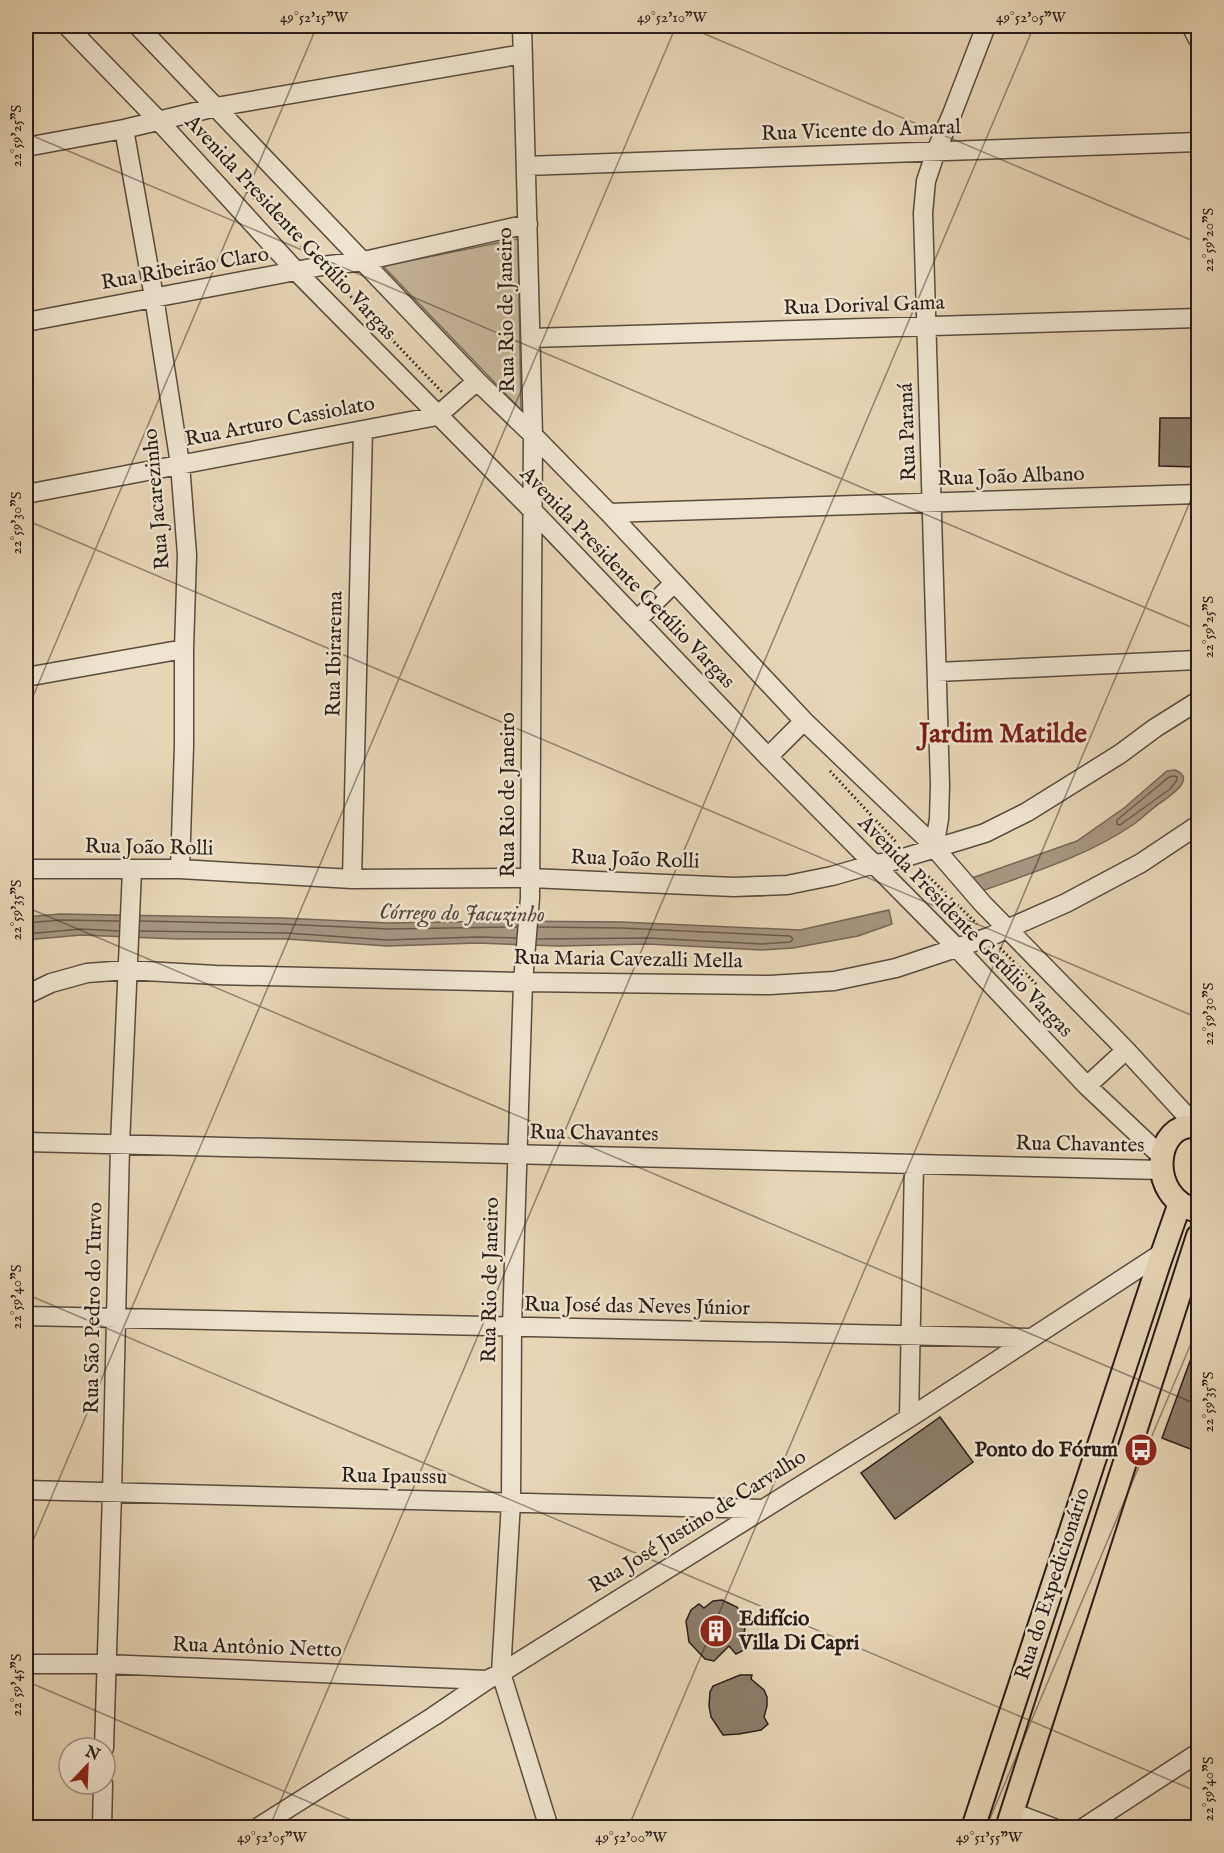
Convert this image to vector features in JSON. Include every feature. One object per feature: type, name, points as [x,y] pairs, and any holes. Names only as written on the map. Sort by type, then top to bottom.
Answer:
[{"type":"main road","points":[[1189,1207],[1167,1188],[1162,1162],[1166,1144],[1173,1134],[1182,1129],[1197,1126]]},
{"type":"main road","name":"Rua do Expedicionário","points":[[973,1827],[1162,1253],[1189,1207]]},
{"type":"main road","name":"Rua do Expedicionário","points":[[1009,1820],[1198,1236]]},
{"type":"main road","points":[[1057,1574],[1086,1584]]},
{"type":"street","name":"Avenida Presidente Getúlio Vargas","points":[[67,26],[158,120],[297,272],[532,511],[768,757],[957,948],[1087,1086],[1157,1152],[1162,1162]]},
{"type":"street","name":"Avenida Presidente Getúlio Vargas","points":[[138,26],[477,381],[609,513],[804,721],[934,848],[1007,930],[1126,1050],[1197,1126]]},
{"type":"street","name":"Rua Rio de Janeiro","points":[[494,1676],[511,1502],[512,1326],[517,1154],[524,961],[530,898],[533,435],[522,26]]},
{"type":"street","name":"Rua Paraná","points":[[934,848],[939,819],[940,784],[923,213],[926,181],[936,151],[986,26]]},
{"type":"street","points":[[1191,26],[1198,39]]},
{"type":"street","points":[[26,147],[124,129],[216,107],[523,54]]},
{"type":"street","name":"Rua Jacarezinho","points":[[124,129],[154,297],[180,464],[187,555],[180,869]]},
{"type":"street","name":"Rua Vicente do Amaral","points":[[526,166],[1198,142]]},
{"type":"street","name":"Rua Ribeirão Claro","points":[[26,322],[322,266],[364,261],[528,224]]},
{"type":"street","name":"Rua Dorival Gama","points":[[531,338],[1198,318]]},
{"type":"street","points":[[437,416],[477,381]]},
{"type":"street","name":"Rua Arturo Cassiolato","points":[[26,494],[437,416]]},
{"type":"street","name":"Rua Ibirarema","points":[[352,879],[363,430]]},
{"type":"street","name":"Rua João Albano","points":[[609,513],[1198,494]]},
{"type":"street","points":[[637,620],[674,583]]},
{"type":"street","points":[[26,677],[184,650]]},
{"type":"street","points":[[937,672],[1198,660]]},
{"type":"street","name":"Rua João Rolli","points":[[26,868],[180,869],[352,879],[530,878],[734,887],[788,885],[890,862],[985,833],[1027,812],[1120,754],[1155,728],[1198,701]]},
{"type":"street","points":[[768,757],[804,721]]},
{"type":"street","name":"Rua Maria Cavezalli Mella","points":[[26,994],[51,983],[87,973],[127,970],[216,975],[523,982],[770,985],[834,981],[896,968],[1007,930],[1066,903],[1141,863],[1198,825]]},
{"type":"street","name":"Rua São Pedro do Turvo","points":[[104,1736],[120,1145],[132,870]]},
{"type":"street","points":[[1087,1086],[1126,1050]]},
{"type":"street","name":"Rua Chavantes","points":[[26,1142],[914,1164],[1162,1162]]},
{"type":"street","points":[[909,1418],[914,1164]]},
{"type":"street","name":"Rua José Justino de Carvalho","points":[[257,1827],[435,1716],[494,1676],[909,1418],[1162,1253]]},
{"type":"street","name":"Rua José das Neves Júnior","points":[[26,1316],[1031,1338]]},
{"type":"street","name":"Rua Ipaussu","points":[[26,1490],[762,1509]]},
{"type":"street","name":"Rua Antônio Netto","points":[[26,1664],[494,1676]]},
{"type":"street","points":[[494,1676],[549,1827]]},
{"type":"street","points":[[1083,1827],[1198,1753]]},
{"type":"street","points":[[102,1827],[103,1796]]},
{"type":"street","points":[[1009,1820],[1054,1827]]},
{"type":"shaded area","points":[[518,239],[521,410],[383,266]]},
{"type":"water","points":[[1175,770],[1183,777],[1181,786],[1138,821],[1116,835],[1059,863],[979,892],[972,878],[1077,841],[1124,808],[1167,771]]},
{"type":"water","points":[[889,910],[892,924],[858,936],[793,948],[762,950],[648,944],[558,946],[477,943],[387,946],[287,939],[177,939],[81,935],[26,940],[26,917],[60,914],[282,918],[388,923],[621,922],[800,930]]},
{"type":"building","points":[[1160,418],[1198,418],[1198,467],[1159,466]]},
{"type":"building","points":[[1198,1342],[1198,1452],[1162,1438]]},
{"type":"building","points":[[940,1417],[973,1462],[895,1519],[861,1473]]},
{"type":"building","name":"Edifício Villa Di Capri","points":[[722,1600],[737,1607],[742,1613],[745,1629],[743,1637],[746,1644],[744,1650],[736,1654],[729,1646],[714,1661],[705,1659],[689,1642],[686,1621],[691,1610],[699,1604],[704,1608],[713,1601]]},
{"type":"building","name":"Edifício Villa Di Capri","points":[[740,1675],[752,1675],[751,1679],[764,1690],[767,1706],[764,1717],[768,1724],[761,1730],[723,1735],[711,1717],[710,1692],[713,1686]]},
{"type":"place","name":"Ponto do Fórum","points":[[1141,1450]]},
{"type":"place","name":"Edifício Villa Di Capri","points":[[716,1631]]},
{"type":"district","name":"Jardim Matilde","points":[[1003,735]]},
{"type":"water label","name":"Córrego do Jacuzinho","points":[[462,914]]}]
